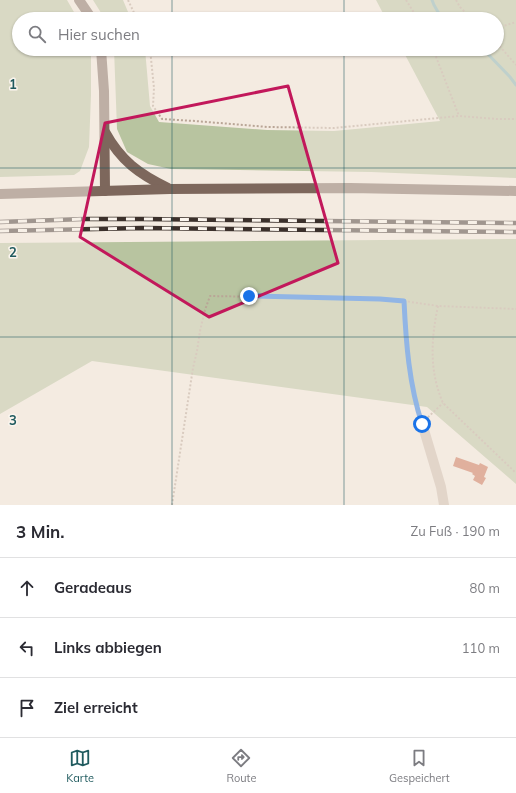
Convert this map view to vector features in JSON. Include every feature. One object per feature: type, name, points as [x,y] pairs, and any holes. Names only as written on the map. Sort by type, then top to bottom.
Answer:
[{"type":"main road","points":[[79,0],[87,12]]},
{"type":"main road","points":[[102,56],[104,91],[105,191]]},
{"type":"main road","points":[[105,132],[112,144],[126,161],[151,180],[170,189]]},
{"type":"main road","points":[[0,194],[170,189],[350,188],[516,191]]},
{"type":"lane","points":[[424,430],[441,487],[444,505]]},
{"type":"path","points":[[128,0],[134,12]]},
{"type":"path","points":[[406,0],[414,12]]},
{"type":"path","points":[[456,0],[466,12]]},
{"type":"path","points":[[504,26],[516,22]]},
{"type":"path","points":[[504,51],[516,65]]},
{"type":"path","points":[[151,56],[154,88],[153,106],[162,119],[268,127],[334,128],[459,116],[516,119]]},
{"type":"path","points":[[436,56],[459,116]]},
{"type":"path","points":[[172,505],[201,324],[210,296],[380,299],[438,306],[516,309]]},
{"type":"path","points":[[404,301],[410,374],[422,424],[443,403]]},
{"type":"path","points":[[438,306],[432,338],[432,358],[438,393],[443,403],[516,473]]},
{"type":"highlighted area","points":[[288,86],[338,263],[209,317],[80,237],[105,123]]},
{"type":"green space","points":[[0,0],[67,0],[74,12],[12,12],[12,56],[91,56],[89,147],[80,171],[74,175],[0,177]]},
{"type":"green space","points":[[93,0],[123,0],[128,12],[100,12]]},
{"type":"green space","points":[[376,0],[516,0],[516,178],[371,172],[171,169],[148,164],[127,152],[117,129],[114,56],[146,56],[150,106],[159,122],[267,130],[334,131],[440,121],[406,56],[504,56],[504,12],[382,12]]},
{"type":"green space","points":[[516,239],[516,484],[427,407],[92,361],[0,414],[0,243]]},
{"type":"building","points":[[456,457],[479,465],[480,463],[488,467],[484,477],[486,478],[482,485],[473,480],[475,476],[472,474],[473,473],[453,466]]},
{"type":"waterway","points":[[432,0],[438,12]]},
{"type":"waterway","points":[[490,56],[516,85]]},
{"type":"railway","points":[[0,222],[84,219],[142,219],[516,223]]},
{"type":"railway","points":[[0,231],[142,228],[516,232]]},
{"type":"route","points":[[249,296],[380,299],[404,301],[412,388],[422,424]]}]
